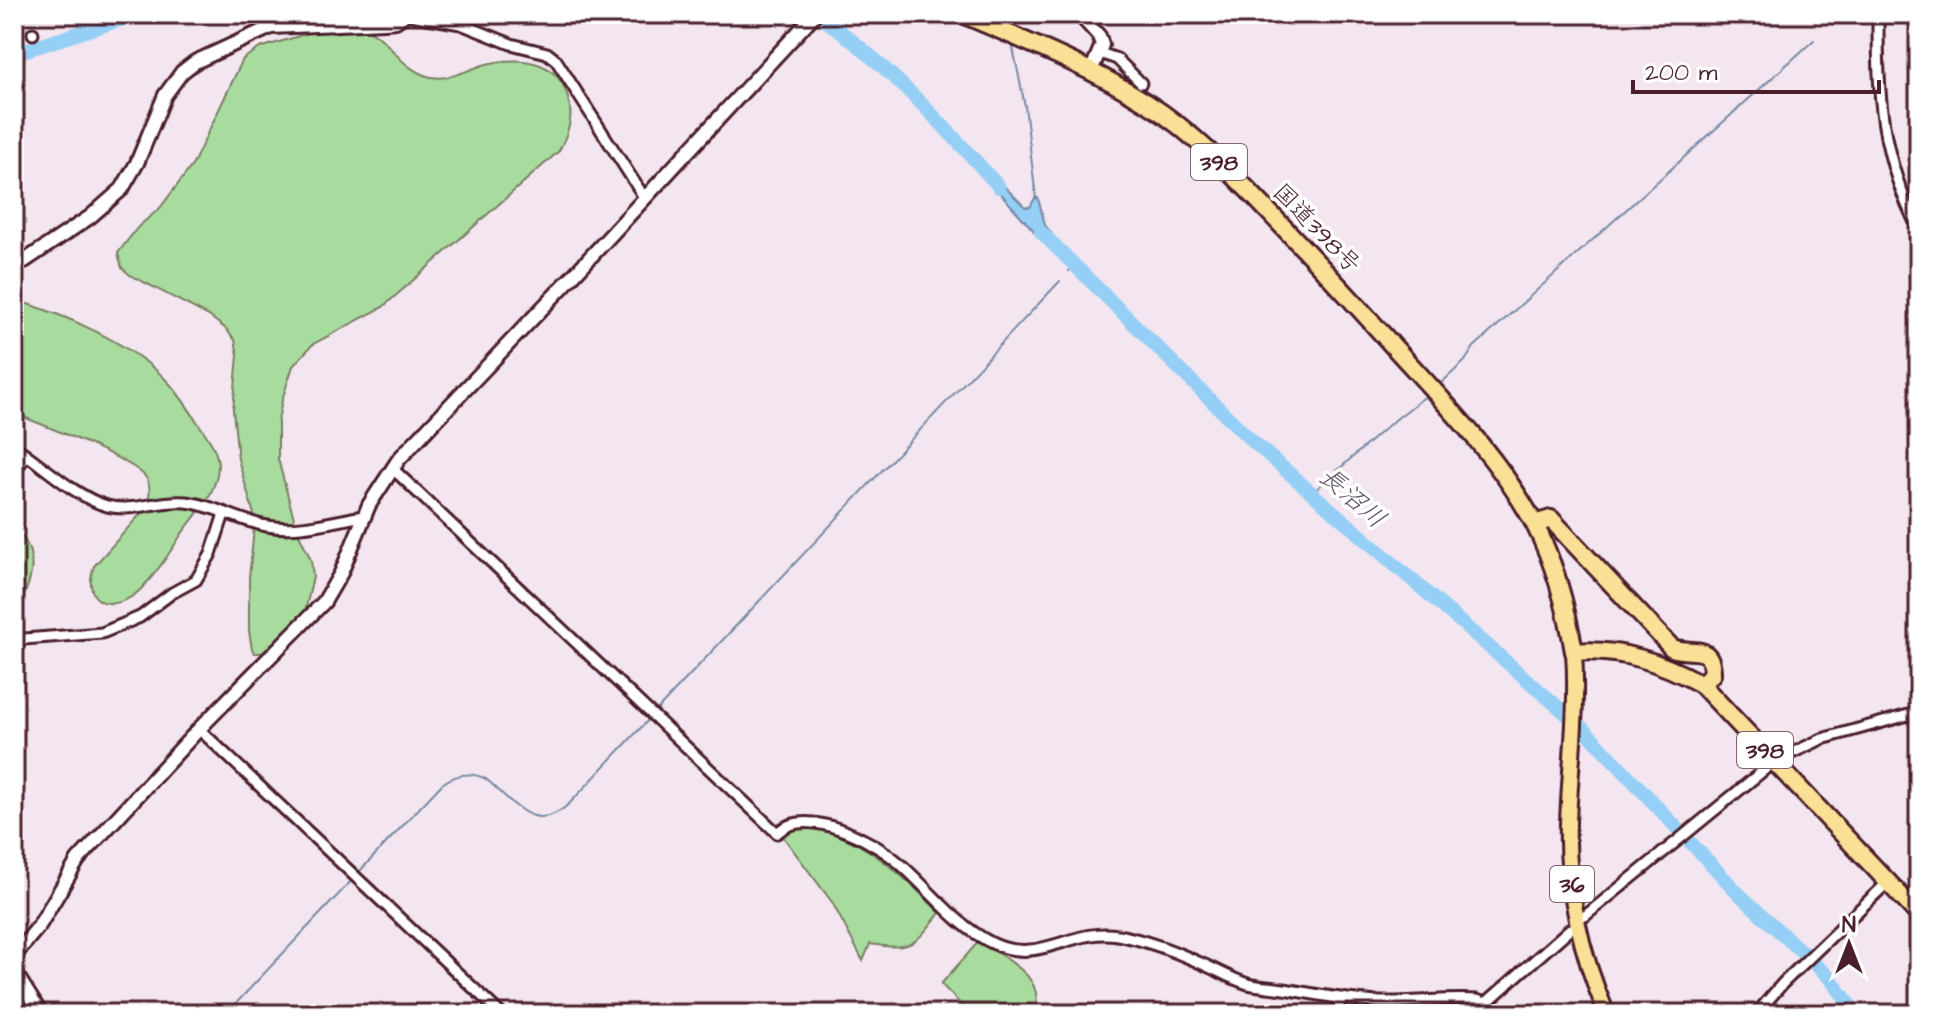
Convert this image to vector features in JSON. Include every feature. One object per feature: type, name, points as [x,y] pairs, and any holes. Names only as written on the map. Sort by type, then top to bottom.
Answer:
[{"type":"highway","name":"国道398号","points":[[962,14],[1091,71],[1148,103],[1219,161],[1341,287],[1441,398],[1497,468],[1535,524],[1552,567],[1574,652]]},
{"type":"highway","points":[[1535,524],[1551,519],[1672,648],[1700,651],[1707,655],[1712,664],[1712,674],[1701,684]]},
{"type":"highway","name":"398","points":[[1574,652],[1629,655],[1665,666],[1701,684],[1919,915]]},
{"type":"main road","name":"36","points":[[1574,652],[1574,749],[1568,826],[1574,904],[1582,943],[1607,1014]]},
{"type":"street","points":[[14,268],[90,217],[122,189],[137,163],[165,95],[182,72],[195,62],[271,27],[396,21],[405,14],[461,24],[511,44],[547,53],[556,60],[644,197]]},
{"type":"street","points":[[1079,14],[1099,36],[1102,45],[1091,71]]},
{"type":"street","points":[[1878,14],[1879,93],[1886,143],[1900,192],[1919,230]]},
{"type":"street","points":[[14,956],[39,926],[78,860],[199,729],[324,602],[341,573],[364,516],[392,468],[811,18]]},
{"type":"street","points":[[1100,53],[1117,59],[1141,83]]},
{"type":"street","points":[[14,446],[80,492],[108,506],[133,508],[182,502],[210,507],[266,526],[292,528],[364,516]]},
{"type":"street","points":[[14,471],[27,455]]},
{"type":"street","points":[[392,468],[777,833],[784,826],[812,821],[862,841],[897,862],[972,931],[1009,950],[1028,952],[1082,936],[1118,935],[1177,953],[1241,982],[1341,999],[1380,1002],[1461,999],[1486,1003],[1501,1014]]},
{"type":"street","points":[[14,644],[24,639],[102,633],[140,617],[196,580],[211,554],[224,514]]},
{"type":"street","points":[[1585,916],[1775,761],[1822,739],[1919,712]]},
{"type":"street","points":[[199,729],[501,1014]]},
{"type":"street","points":[[1756,1014],[1888,882]]},
{"type":"street","points":[[1486,1003],[1570,929]]},
{"type":"street","points":[[14,971],[41,1014]]},
{"type":"street","points":[[1335,1014],[1341,999]]},
{"type":"green space","points":[[338,24],[368,30],[412,69],[432,77],[447,77],[506,61],[540,65],[558,77],[564,87],[570,104],[570,119],[559,151],[383,307],[313,344],[293,366],[278,421],[278,459],[297,530],[311,560],[313,577],[304,616],[266,653],[255,653],[249,631],[249,578],[255,518],[238,459],[233,410],[238,355],[235,340],[209,316],[130,275],[122,268],[118,253],[138,227],[160,208],[193,164],[243,59],[260,48]]},
{"type":"green space","points":[[14,300],[97,332],[155,369],[177,392],[216,454],[217,476],[205,503],[152,577],[141,589],[121,602],[103,602],[96,597],[91,579],[94,566],[145,509],[149,483],[126,462],[14,413]]},
{"type":"green space","points":[[14,526],[29,549],[31,571],[14,618]]},
{"type":"green space","points":[[802,826],[823,830],[861,846],[895,870],[940,913],[911,943],[895,947],[870,944],[863,961],[832,902],[784,838],[786,832]]},
{"type":"green space","points":[[979,941],[1012,962],[1030,979],[1037,1001],[1034,1014],[1020,1014],[1011,1009],[999,1014],[970,1014],[941,984]]},
{"type":"water","points":[[991,173],[1025,207],[1030,207],[1038,198],[1045,225],[1057,241],[1049,248],[986,177]]},
{"type":"waterway","name":"長沼川","points":[[14,54],[138,14]]},
{"type":"waterway","name":"長沼川","points":[[817,14],[913,95],[999,187]]},
{"type":"waterway","points":[[1006,14],[1008,25]]},
{"type":"waterway","points":[[1438,386],[1465,361],[1474,347],[1814,40]]},
{"type":"waterway","points":[[1012,43],[1025,106],[1036,198]]},
{"type":"waterway","name":"長沼川","points":[[1041,232],[1251,440],[1587,732],[1739,894],[1830,978],[1857,1014]]},
{"type":"waterway","name":"長沼川","points":[[1069,271],[1074,265]]},
{"type":"waterway","points":[[655,712],[1060,281]]},
{"type":"waterway","points":[[1312,493],[1427,395]]},
{"type":"waterway","points":[[358,873],[442,784],[458,776],[469,774],[486,779],[515,805],[535,816],[557,813],[651,717]]},
{"type":"waterway","points":[[226,1014],[354,878]]}]
